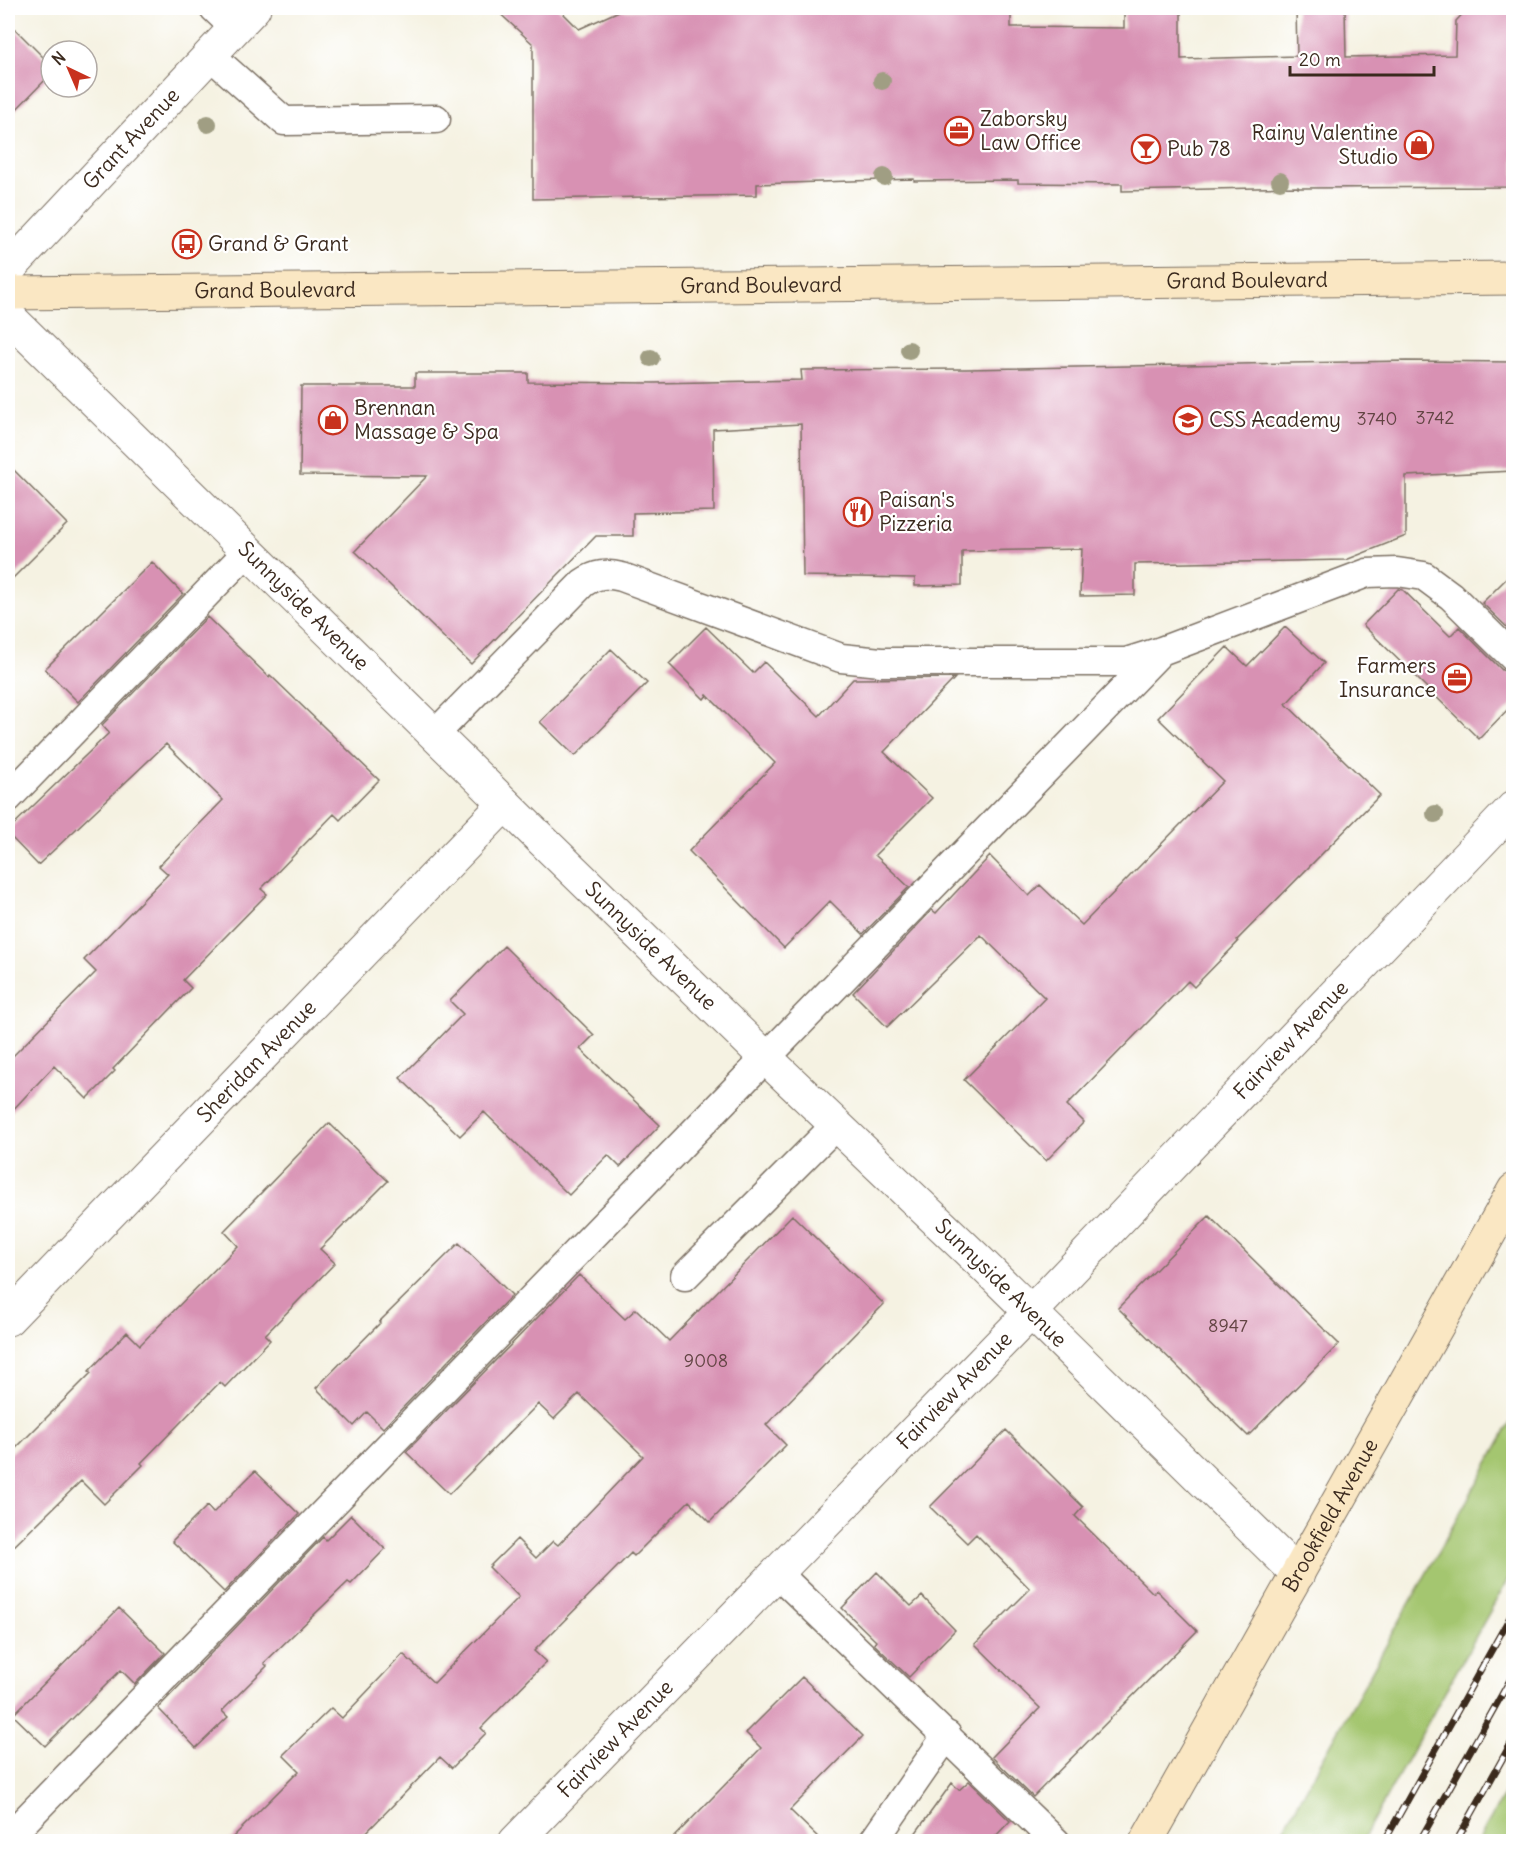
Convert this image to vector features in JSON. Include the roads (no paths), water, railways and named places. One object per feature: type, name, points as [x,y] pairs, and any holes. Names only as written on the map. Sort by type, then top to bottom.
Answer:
[{"type":"street","name":"Grant Avenue","points":[[8,270],[210,55],[234,14]]},
{"type":"street","name":"Grand Boulevard","points":[[8,293],[1514,279]]},
{"type":"street","name":"Sunnyside Avenue","points":[[8,316],[505,804],[1031,1312],[1298,1574]]},
{"type":"street","name":"Sheridan Avenue","points":[[8,1319],[505,804]]},
{"type":"street","name":"Fairview Avenue","points":[[516,1842],[1031,1312],[1514,807]]},
{"type":"street","name":"Brookfield Avenue","points":[[1146,1842],[1514,1190]]},
{"type":"lane","points":[[210,55],[284,122],[435,119]]},
{"type":"lane","points":[[8,798],[248,551]]},
{"type":"lane","points":[[435,734],[583,583],[599,575],[610,574],[841,658],[881,662],[1126,662],[1161,651],[1367,573],[1397,572],[1424,576],[1451,596],[1514,658]]},
{"type":"lane","points":[[8,1838],[1161,651]]},
{"type":"lane","points":[[685,1276],[836,1125]]},
{"type":"lane","points":[[777,1573],[1056,1842]]},
{"type":"lane","points":[[873,1842],[947,1735]]},
{"type":"railway","points":[[1384,1842],[1514,1610]]},
{"type":"railway","points":[[1419,1842],[1514,1673]]},
{"type":"railway","points":[[1456,1842],[1514,1738]]},
{"type":"place","name":"Zaborsky Law Office","points":[[959,131]]},
{"type":"place","name":"Rainy Valentine Studio","points":[[1419,145]]},
{"type":"place","name":"Pub 78","points":[[1146,149]]},
{"type":"place","name":"Grand & Grant","points":[[187,244]]},
{"type":"place","name":"Brennan Massage & Spa","points":[[333,420]]},
{"type":"place","name":"CSS Academy","points":[[1188,420]]},
{"type":"place","name":"Paisan's Pizzeria","points":[[858,512]]},
{"type":"place","name":"Farmers Insurance","points":[[1457,678]]}]
